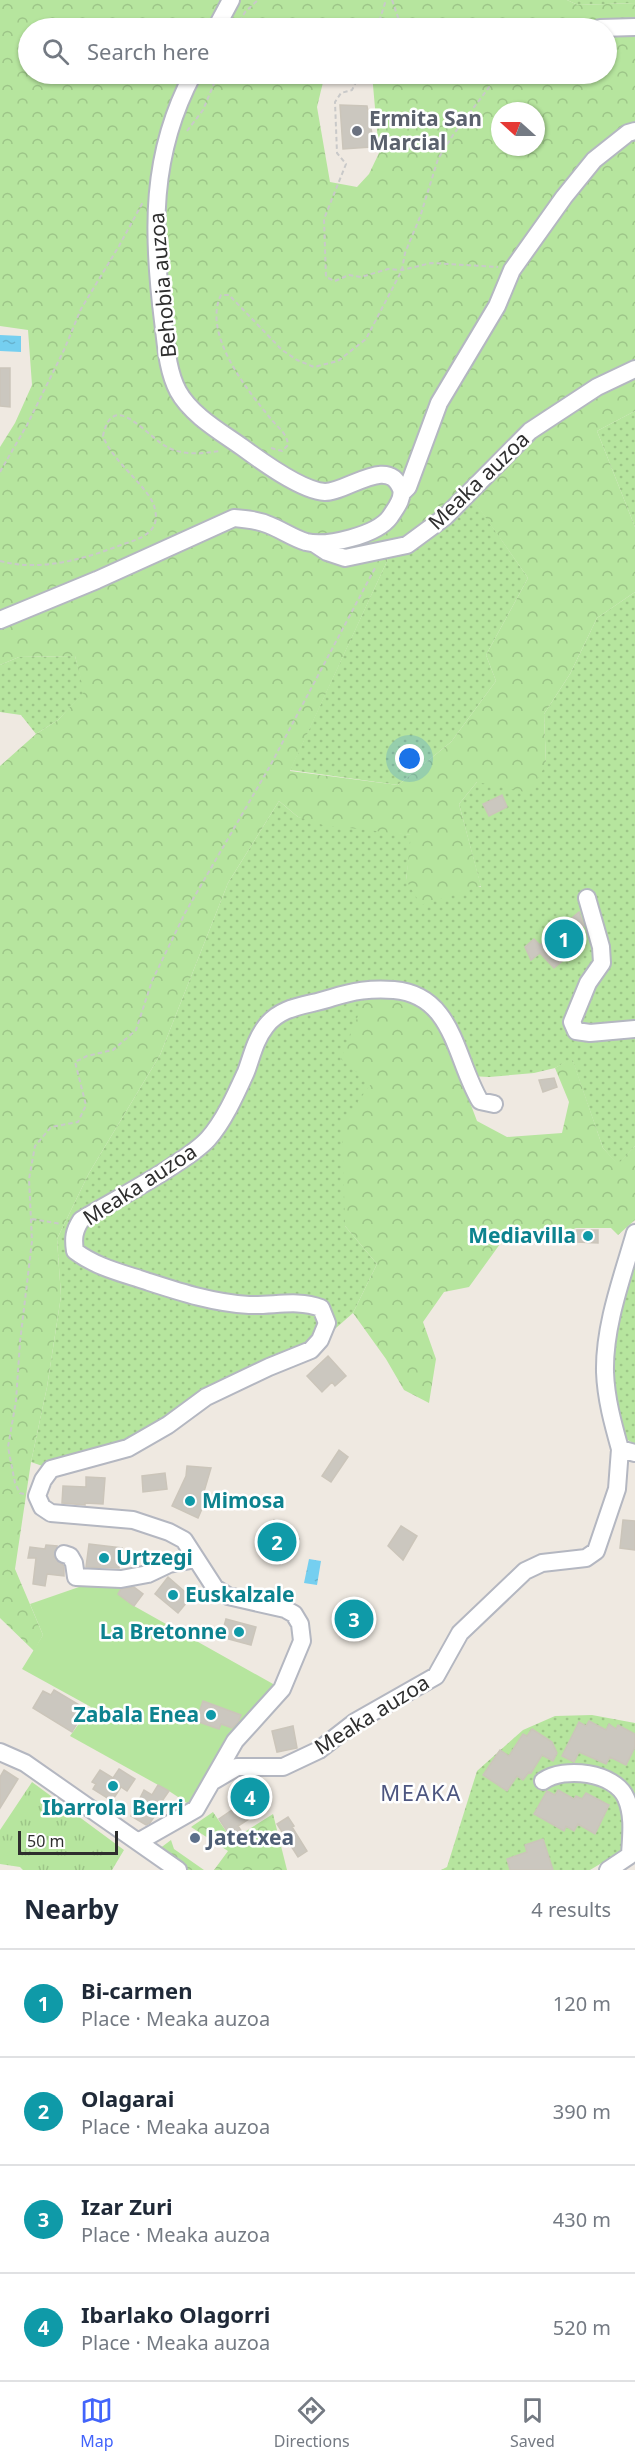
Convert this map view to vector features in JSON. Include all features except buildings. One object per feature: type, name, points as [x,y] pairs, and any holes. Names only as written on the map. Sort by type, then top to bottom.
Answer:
[{"type":"street","points":[[221,18],[231,0]]},
{"type":"street","points":[[617,28],[635,27]]},
{"type":"street","name":"Behobia auzoa","points":[[188,84],[169,130],[155,211],[155,243],[168,361],[178,391],[192,410],[242,448],[306,487],[322,492],[338,491],[378,474],[391,476],[398,482],[402,493]]},
{"type":"street","points":[[0,620],[234,518],[254,519],[315,544],[358,536],[387,520],[399,504],[402,493],[408,487],[439,403],[497,306],[512,270],[564,197],[594,160],[628,133],[635,131]]},
{"type":"street","name":"Meaka auzoa","points":[[315,544],[327,552],[345,558],[407,545],[445,517],[530,431],[597,387],[635,369]]},
{"type":"street","points":[[587,898],[601,947],[603,963],[588,983],[572,1022],[576,1031],[590,1033],[635,1029]]},
{"type":"street","name":"Meaka auzoa","points":[[138,1842],[196,1809],[235,1741],[282,1689],[302,1641],[300,1624],[294,1614],[285,1609],[228,1596],[215,1588],[184,1540],[170,1532],[133,1520],[51,1513],[42,1507],[37,1496],[43,1480],[51,1469],[128,1448],[168,1425],[206,1397],[311,1350],[320,1340],[327,1323],[321,1308],[307,1303],[248,1305],[196,1298],[111,1270],[88,1260],[75,1251],[75,1229],[81,1220],[139,1188],[207,1140],[218,1126],[239,1087],[258,1038],[267,1024],[282,1011],[302,1005],[356,990],[374,988],[408,991],[421,996],[438,1010],[448,1027],[480,1101],[494,1104]]},
{"type":"street","name":"Meaka auzoa","points":[[212,1782],[237,1767],[283,1767],[319,1750],[355,1722],[436,1676],[460,1633],[525,1571],[542,1563],[586,1558],[596,1551],[627,1451],[609,1406],[605,1372],[607,1341],[635,1233]]},
{"type":"street","points":[[64,1554],[70,1556],[74,1563],[76,1577],[121,1579],[148,1574],[169,1564],[196,1559]]},
{"type":"street","points":[[0,1752],[25,1763],[178,1870]]},
{"type":"street","points":[[543,1781],[552,1774],[575,1773],[593,1776],[616,1785],[626,1797],[632,1816],[633,1853],[608,1870]]},
{"type":"path","points":[[242,18],[258,0]]},
{"type":"path","points":[[380,18],[386,0]]},
{"type":"path","points":[[392,0],[398,18]]},
{"type":"path","points":[[184,133],[203,110],[214,84]]},
{"type":"path","points":[[355,84],[352,90],[341,93],[335,102],[337,153],[346,164],[324,219],[326,262],[324,273],[330,280],[335,281],[349,275],[361,278],[388,269],[402,270],[430,263],[507,267],[512,270]]},
{"type":"path","points":[[0,561],[30,564],[73,560],[141,538],[150,531],[156,522],[155,507],[151,498],[114,458],[103,436],[105,424],[112,417],[120,414],[130,418],[163,444],[191,454],[262,446],[282,451],[288,445],[288,437],[270,418],[237,375],[229,359],[217,324],[216,304],[221,295],[229,295],[282,350],[297,360],[314,367],[338,361],[366,339],[402,270],[405,253],[420,218],[438,159],[491,84]]},
{"type":"path","points":[[0,472],[27,426],[81,309],[143,201]]},
{"type":"path","points":[[37,1496],[20,1493],[15,1483],[8,1447],[16,1401],[20,1342],[32,1241],[29,1179],[35,1146],[51,1127],[78,1122],[86,1105],[75,1062],[87,1056],[112,1050],[136,1030],[152,981],[185,913],[270,766],[385,550]]},
{"type":"path","points":[[31,1219],[65,1224],[75,1229]]},
{"type":"green space","points":[[0,0],[567,0],[578,5],[635,3],[635,411],[597,431],[635,527],[635,592],[597,618],[570,674],[544,714],[546,764],[530,793],[477,782],[459,804],[481,886],[421,905],[406,880],[411,835],[323,825],[298,817],[279,801],[228,883],[160,1055],[89,1173],[57,1239],[61,1296],[47,1387],[31,1462],[15,1569],[43,1635],[34,1651],[0,1618],[0,766],[36,734],[58,720],[84,692],[75,656],[19,657],[0,665],[0,447],[15,423],[32,385],[28,330],[0,326]],"holes":[[[18,18],[617,18],[617,84],[373,84],[379,153],[369,174],[357,187],[330,182],[317,107],[323,84],[18,84]],[[469,494],[528,578],[486,655],[496,681],[451,742],[398,785],[290,771],[395,544]]]},
{"type":"green space","points":[[567,0],[635,0],[635,3],[578,5]]},
{"type":"green space","points":[[635,411],[635,527],[597,431]]},
{"type":"green space","points":[[469,493],[528,578],[486,655],[496,681],[451,742],[398,785],[290,770],[395,544]]},
{"type":"green space","points":[[635,592],[635,1146],[618,1165],[603,1148],[572,1059],[555,1068],[534,1073],[371,1084],[345,1226],[377,1264],[353,1313],[311,1350],[128,1448],[51,1469],[31,1462],[47,1387],[61,1296],[57,1239],[89,1173],[160,1055],[228,883],[279,801],[298,817],[412,835],[406,880],[481,887],[459,804],[477,782],[546,764],[544,714],[570,674],[597,618]]},
{"type":"green space","points":[[75,656],[85,692],[58,720],[36,734],[21,715],[0,712],[0,665],[19,657]]},
{"type":"green space","points":[[367,993],[402,994],[438,1018],[477,1121],[507,1137],[562,1133],[569,1102],[555,1068],[572,1058],[603,1148],[618,1164],[635,1146],[635,1220],[618,1235],[611,1228],[576,1228],[548,1239],[500,1244],[469,1287],[444,1292],[423,1322],[436,1359],[429,1403],[404,1390],[386,1359],[353,1313],[377,1264],[345,1226],[342,1123],[371,1084],[341,1059]]},
{"type":"green space","points":[[635,1242],[635,1444],[624,1438],[612,1405],[611,1339]]},
{"type":"green space","points":[[127,1582],[118,1594],[134,1606],[282,1689],[196,1809],[169,1791],[70,1736],[91,1707],[22,1669],[43,1635],[30,1604],[79,1587]]},
{"type":"green space","points":[[592,1715],[635,1723],[635,1843],[590,1870],[441,1870],[447,1867],[477,1771],[523,1730],[555,1716]]},
{"type":"green space","points":[[32,1782],[124,1850],[112,1870],[23,1870],[20,1867],[0,1864],[0,1830]]},
{"type":"green space","points":[[213,1812],[232,1840],[273,1814],[287,1870],[214,1870],[228,1851],[191,1827]]},
{"type":"green space","points":[[171,1840],[174,1849],[204,1870],[169,1870],[159,1849]]},
{"type":"water","points":[[0,335],[21,336],[21,352],[0,351]]},
{"type":"water","points":[[309,1559],[321,1561],[317,1585],[304,1583]]},
{"type":"place","name":"Ermita San Marcial","points":[[357,131]]},
{"type":"place","name":"Bi-carmen","points":[[564,939]]},
{"type":"place","name":"Mediavilla","points":[[588,1236]]},
{"type":"place","name":"Mimosa","points":[[190,1501]]},
{"type":"place","name":"Olagarai","points":[[277,1542]]},
{"type":"place","name":"Urtzegi","points":[[104,1558]]},
{"type":"place","name":"Euskalzale","points":[[173,1595]]},
{"type":"place","name":"Izar Zuri","points":[[354,1619]]},
{"type":"place","name":"La Bretonne","points":[[239,1632]]},
{"type":"place","name":"Zabala Enea","points":[[211,1715]]},
{"type":"place","name":"Ibarrola Berri","points":[[113,1786]]},
{"type":"place","name":"Ibarlako Olagorri","points":[[250,1797]]},
{"type":"place","name":"Jatetxea","points":[[195,1838]]},
{"type":"district","name":"MEAKA","points":[[421,1793]]}]
